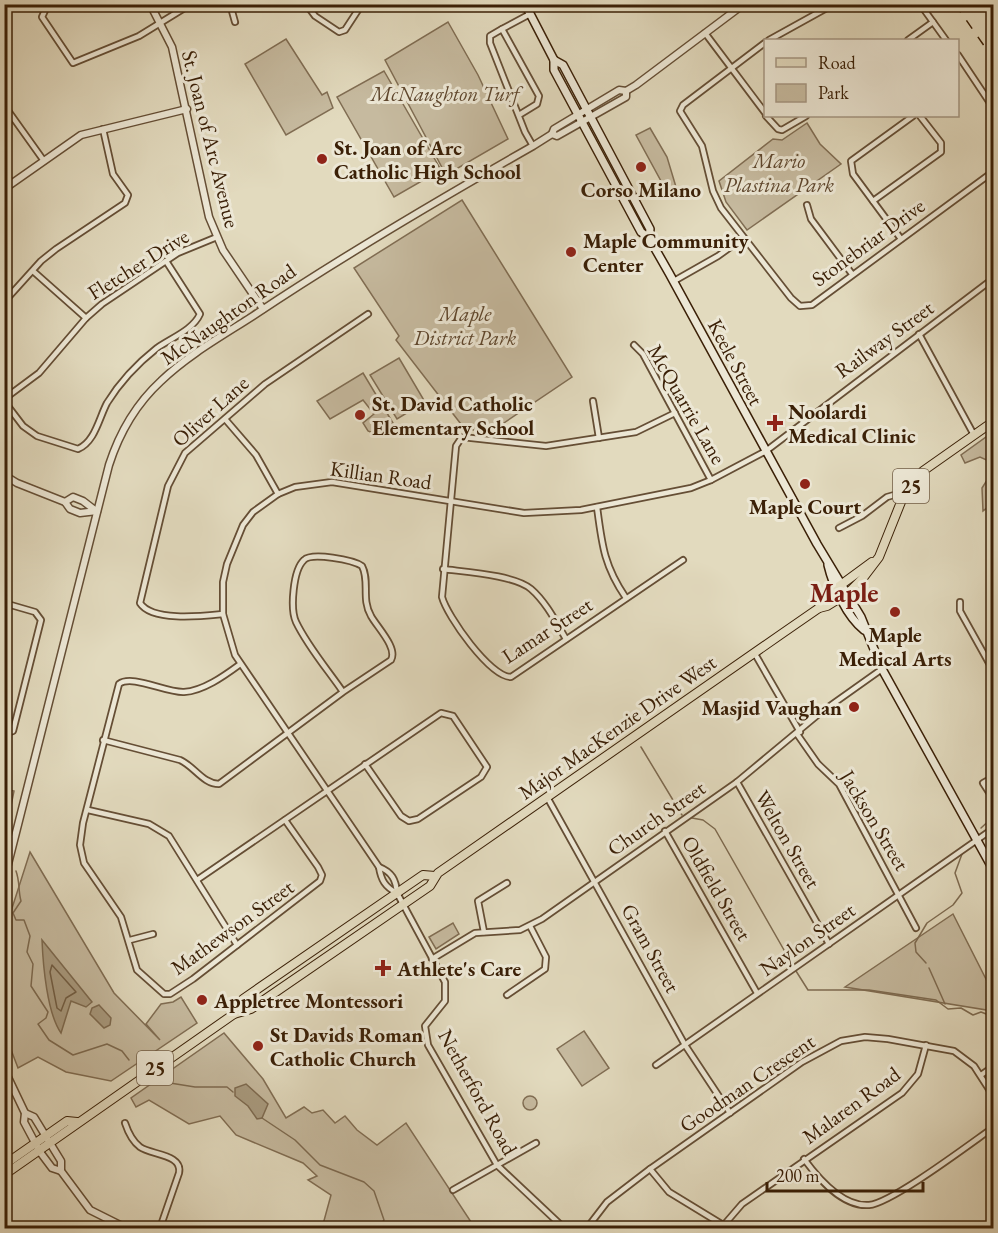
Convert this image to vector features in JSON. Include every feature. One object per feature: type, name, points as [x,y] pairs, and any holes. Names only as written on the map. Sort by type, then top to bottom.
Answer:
[{"type":"main road","name":"Keele Street","points":[[525,4],[554,60],[554,70],[641,232],[649,238],[674,281],[844,595],[863,621],[864,630],[882,669],[993,871]]},
{"type":"main road","name":"Keele Street","points":[[554,60],[563,65],[589,113],[650,229],[649,238]]},
{"type":"main road","name":"Major MacKenzie Drive West","points":[[4,1175],[73,1129],[77,1122],[234,1014],[251,1009],[430,886],[435,876],[547,797],[819,608],[827,606],[844,595],[868,572],[903,497],[923,471],[993,421]]},
{"type":"main road","name":"Major MacKenzie Drive West","points":[[819,608],[823,598],[876,559]]},
{"type":"main road","name":"Major MacKenzie Drive West","points":[[234,1014],[243,999],[396,893],[423,875],[435,876]]},
{"type":"main road","name":"Major MacKenzie Drive West","points":[[4,1165],[67,1121],[77,1122]]},
{"type":"street","points":[[48,4],[42,17],[73,63],[139,36],[191,4]]},
{"type":"street","name":"St. Joan of Arc Avenue","points":[[150,4],[172,47],[187,109],[208,217],[228,259],[263,309]]},
{"type":"street","points":[[230,4],[235,22]]},
{"type":"street","points":[[306,4],[315,16],[339,32],[345,30],[362,4]]},
{"type":"street","name":"McNaughton Road","points":[[4,880],[112,454],[120,435],[138,407],[159,382],[185,360],[335,261],[533,146],[552,134],[554,129],[579,114],[589,113],[626,97],[626,91],[744,4]]},
{"type":"street","points":[[771,39],[834,4]]},
{"type":"street","points":[[920,4],[945,39]]},
{"type":"street","points":[[530,14],[490,36],[490,43],[533,146]]},
{"type":"street","points":[[909,39],[933,22]]},
{"type":"street","points":[[502,29],[539,96],[537,104],[519,115]]},
{"type":"street","points":[[705,33],[764,112]]},
{"type":"street","points":[[732,68],[764,43]]},
{"type":"street","points":[[959,58],[993,109]]},
{"type":"street","name":"Stonebriar Drive","points":[[732,68],[683,105],[680,111],[702,146],[713,191],[721,208],[800,306],[812,305],[993,171]]},
{"type":"street","points":[[4,105],[44,161]]},
{"type":"street","points":[[4,189],[74,139],[103,129],[187,109]]},
{"type":"street","name":"McNaughton Road","points":[[552,134],[558,136],[583,122],[589,113]]},
{"type":"street","points":[[767,117],[774,126],[782,130],[804,117]]},
{"type":"street","points":[[901,239],[853,174],[851,161],[912,117]]},
{"type":"street","points":[[873,201],[941,152],[941,143],[921,117]]},
{"type":"street","points":[[4,302],[56,249],[126,200],[128,195],[111,169],[103,129]]},
{"type":"street","points":[[807,205],[811,219],[852,274]]},
{"type":"street","name":"Fletcher Drive","points":[[4,400],[39,373],[86,318],[110,298],[187,248],[217,237]]},
{"type":"street","points":[[674,281],[718,256],[743,238]]},
{"type":"street","points":[[4,400],[23,426],[37,436],[78,449],[86,445],[108,402],[126,377],[149,355],[193,324],[200,314],[166,261]]},
{"type":"street","points":[[33,271],[86,318]]},
{"type":"street","name":"Railway Street","points":[[766,450],[993,278]]},
{"type":"street","name":"Oliver Lane","points":[[223,614],[167,615],[145,609],[140,603],[168,486],[178,463],[185,453],[282,371],[368,314]]},
{"type":"street","points":[[919,334],[974,435]]},
{"type":"street","name":"McQuarrie Lane","points":[[634,345],[643,354],[711,480]]},
{"type":"street","points":[[593,401],[600,438],[636,432],[675,413]]},
{"type":"street","points":[[225,419],[256,454],[278,494]]},
{"type":"street","name":"Lamar Street","points":[[600,438],[531,446],[462,437],[456,446],[443,569],[442,597],[450,618],[502,677],[516,675],[683,560]]},
{"type":"street","name":"Killian Road","points":[[396,893],[388,888],[381,877],[379,867],[239,665],[226,631],[223,614],[223,582],[237,536],[253,512],[278,494],[295,487],[333,482],[524,513],[597,507],[677,492],[711,480],[766,450]]},
{"type":"street","points":[[4,475],[16,483],[65,502],[70,509],[80,513],[96,511]]},
{"type":"street","points":[[839,528],[862,516],[887,497],[894,495],[903,497]]},
{"type":"street","points":[[65,502],[73,497],[96,511]]},
{"type":"street","points":[[597,507],[603,555],[612,578],[626,598]]},
{"type":"street","points":[[103,740],[184,762],[207,782],[216,784],[228,779],[343,692],[391,660],[394,653],[365,603],[366,579],[362,566],[347,560],[308,557],[301,562],[292,594],[294,616],[343,692]]},
{"type":"street","points":[[443,569],[507,580],[530,587],[544,603],[566,639]]},
{"type":"street","points":[[960,602],[960,611],[993,672]]},
{"type":"street","points":[[4,603],[35,612],[41,620],[13,731],[4,734]]},
{"type":"street","name":"Jackson Street","points":[[755,654],[818,764],[839,784],[900,894],[916,928]]},
{"type":"street","points":[[987,662],[993,658]]},
{"type":"street","name":"Mathewson Street","points":[[239,665],[204,686],[184,692],[130,681],[122,682],[117,686],[81,834],[84,863],[121,917],[137,970],[149,982],[168,994],[237,945],[320,881],[320,871],[285,819]]},
{"type":"street","name":"Church Street","points":[[432,959],[464,938],[484,932],[510,931],[530,926],[737,782],[799,733],[820,713],[882,669]]},
{"type":"street","points":[[197,880],[365,764],[441,713],[448,713],[460,725],[487,767],[481,777],[418,819],[409,821],[401,816],[365,764]]},
{"type":"street","points":[[993,777],[983,783],[993,800]]},
{"type":"street","name":"Welton Street","points":[[737,782],[829,944]]},
{"type":"street","name":"Gram Street","points":[[547,797],[685,1045],[730,1113]]},
{"type":"street","points":[[88,810],[149,824],[163,831],[177,846],[237,945]]},
{"type":"street","name":"Naylon Street","points":[[656,1065],[993,828]]},
{"type":"street","name":"Oldfield Street","points":[[665,831],[758,993]]},
{"type":"street","name":"Killian Road","points":[[379,867],[388,871],[396,883],[396,893]]},
{"type":"street","points":[[484,932],[478,901],[507,883]]},
{"type":"street","name":"Netherford Road","points":[[396,893],[445,982],[447,997],[425,1026],[426,1040],[497,1165],[564,1228]]},
{"type":"street","points":[[507,995],[545,969],[546,957],[530,926]]},
{"type":"street","points":[[129,940],[153,934]]},
{"type":"street","name":"Goodman Crescent","points":[[587,1228],[607,1202],[650,1169],[802,1062],[841,1041],[874,1038],[926,1044],[954,1051],[981,1075],[993,1097]]},
{"type":"street","name":"Malaren Road","points":[[726,1227],[742,1204],[902,1093],[918,1074],[926,1044]]},
{"type":"street","points":[[981,1075],[993,1066]]},
{"type":"street","points":[[4,1069],[25,1113],[24,1122],[40,1152],[52,1168],[61,1171],[90,1210],[126,1228]]},
{"type":"street","points":[[25,1113],[34,1117],[61,1161],[61,1171]]},
{"type":"street","points":[[125,1123],[131,1137],[140,1147],[174,1160],[179,1166],[160,1228]]},
{"type":"street","points":[[804,1159],[823,1182],[839,1194],[854,1202],[869,1205],[903,1189],[993,1127]]},
{"type":"street","points":[[453,1190],[536,1143]]},
{"type":"street","points":[[650,1169],[669,1192],[726,1227]]},
{"type":"street","points":[[985,1228],[993,1223]]},
{"type":"green space","name":"McNaughton Turf","points":[[448,22],[478,75],[508,139],[446,175],[385,60]]},
{"type":"green space","points":[[286,39],[322,95],[327,92],[333,108],[286,135],[245,64]]},
{"type":"green space","points":[[384,71],[441,170],[394,197],[337,97]]},
{"type":"green space","name":"Mario Plastina Park","points":[[807,123],[820,144],[841,164],[747,230],[726,202],[719,181],[773,139],[782,140]]},
{"type":"green space","points":[[650,128],[667,157],[676,187],[667,192],[636,135]]},
{"type":"green space","name":"Maple District Park","points":[[462,200],[572,377],[489,433],[464,428],[396,340],[399,336],[354,268]]},
{"type":"green space","points":[[399,358],[425,402],[397,419],[370,375]]},
{"type":"green space","points":[[363,373],[393,423],[375,434],[368,431],[363,423],[374,414],[363,400],[330,419],[317,401]]},
{"type":"green space","points":[[993,432],[993,503],[983,511],[982,488],[991,474],[989,461],[980,457],[965,463],[961,455]]},
{"type":"green space","points":[[4,789],[14,791],[5,835]]},
{"type":"green space","points":[[30,852],[114,993],[160,1040],[146,1024],[161,1004],[173,1002],[181,997],[197,1023],[111,1081],[66,1072],[38,1057],[18,1068],[5,1034],[5,930]]},
{"type":"green space","points":[[953,914],[993,993],[993,1011],[845,987]]},
{"type":"green space","points":[[453,923],[459,934],[436,949],[429,937]]},
{"type":"green space","points":[[584,1031],[609,1068],[582,1086],[557,1049]]},
{"type":"green space","points":[[224,1033],[263,1079],[286,1118],[304,1107],[312,1113],[323,1110],[335,1123],[345,1116],[357,1130],[377,1145],[406,1123],[475,1228],[322,1228],[331,1195],[308,1180],[317,1176],[303,1163],[236,1135],[220,1116],[189,1124],[149,1100],[136,1107],[131,1098]]},
{"type":"green space","points":[[530,1096],[535,1098],[537,1103],[535,1108],[530,1110],[525,1108],[523,1103],[525,1098]]},
{"type":"water","points":[[42,940],[92,1002],[86,1007],[71,1001],[61,1033],[49,1001]]},
{"type":"water","points":[[99,1005],[111,1018],[110,1025],[104,1028],[90,1014],[92,1008]]},
{"type":"water","points":[[246,1084],[268,1104],[262,1118],[257,1119],[248,1106],[235,1096],[235,1088]]},
{"type":"waterway","points":[[641,747],[682,815]]},
{"type":"waterway","points":[[981,828],[994,816]]},
{"type":"waterway","points":[[692,818],[703,820],[715,829],[792,964]]},
{"type":"waterway","points":[[926,963],[916,952],[915,943],[927,923],[953,905],[962,893],[955,873],[962,854]]},
{"type":"waterway","points":[[16,871],[21,901],[13,913],[16,920],[24,920],[30,936],[27,952],[33,964],[31,986],[48,1012],[46,1018],[38,1024],[49,1040],[73,1055],[107,1044],[122,1051],[129,1060]]},
{"type":"waterway","points":[[929,968],[945,1004]]},
{"type":"waterway","points":[[796,971],[808,990],[869,990],[936,1000],[948,1009],[961,1008],[973,1015],[981,1012],[994,1017]]},
{"type":"waterway","points":[[170,1083],[195,1087],[227,1087],[233,1092]]},
{"type":"waterway","points":[[262,1118],[295,1140],[320,1165],[364,1182],[374,1191],[384,1220],[378,1228]]},
{"type":"railway","points":[[955,4],[994,60]]},
{"type":"place","name":"St. Joan of Arc Catholic High School","points":[[322,159]]},
{"type":"place","name":"Corso Milano","points":[[641,167]]},
{"type":"place","name":"Maple Community Center","points":[[571,252]]},
{"type":"place","name":"St. David Catholic Elementary School","points":[[360,415]]},
{"type":"place","name":"Noolardi Medical Clinic","points":[[775,423]]},
{"type":"place","name":"Maple Court","points":[[805,484]]},
{"type":"place","name":"Maple Medical Arts","points":[[895,612]]},
{"type":"place","name":"Masjid Vaughan","points":[[854,707]]},
{"type":"place","name":"Athlete's Care","points":[[383,968]]},
{"type":"place","name":"Appletree Montessori","points":[[202,1000]]},
{"type":"place","name":"St Davids Roman Catholic Church","points":[[258,1046]]},
{"type":"district","name":"Maple","points":[[844,592]]}]
